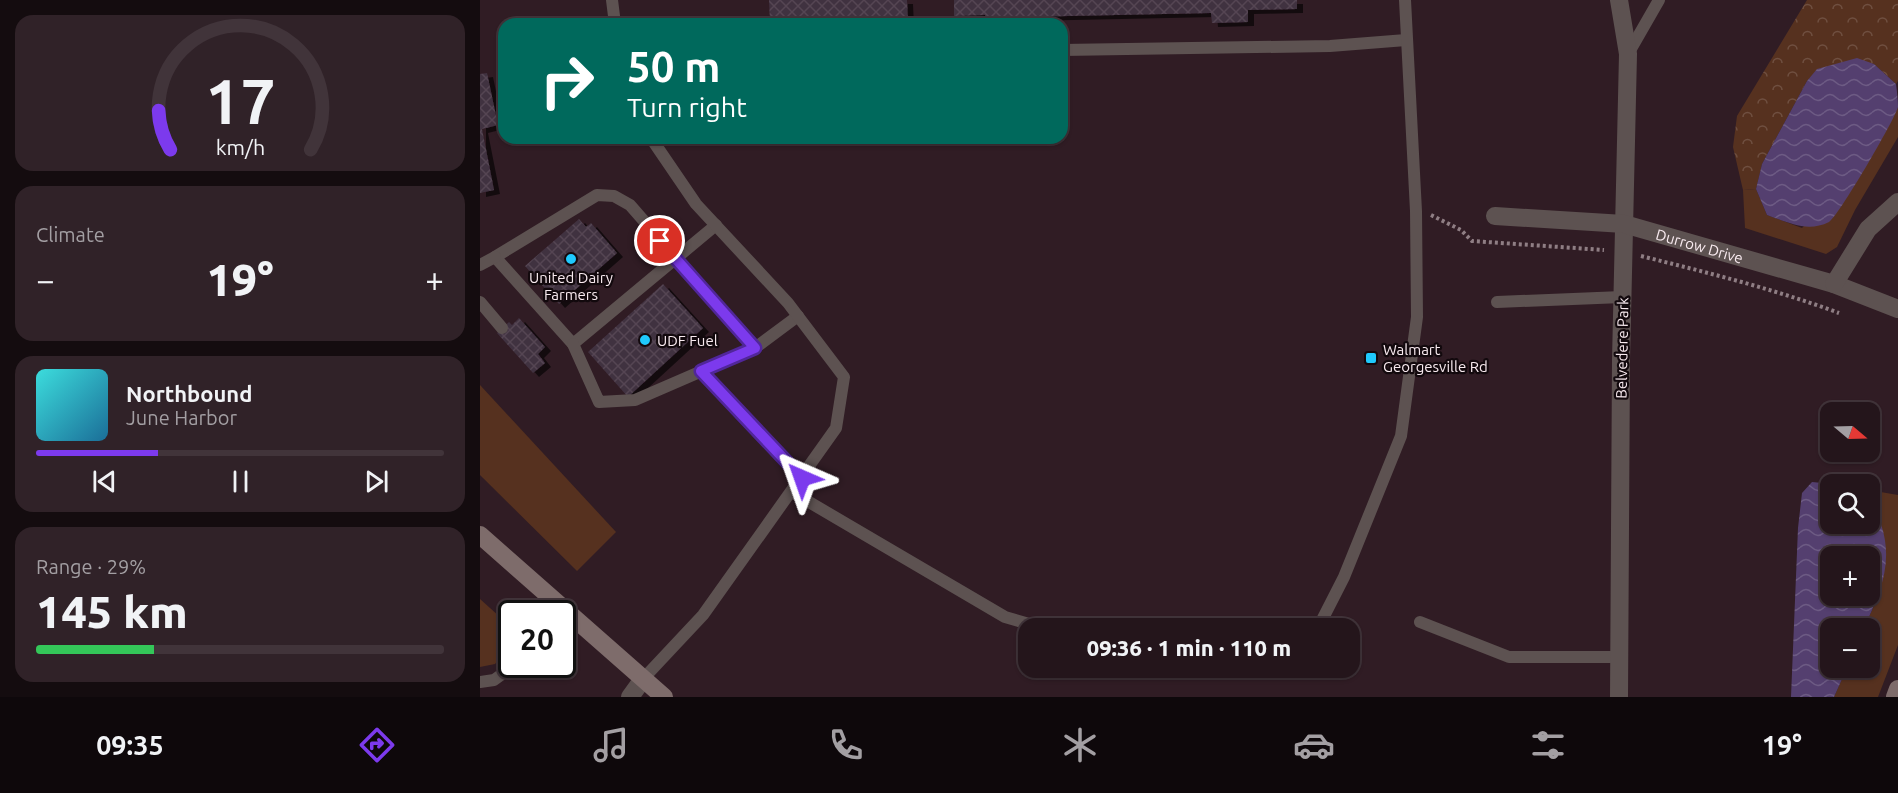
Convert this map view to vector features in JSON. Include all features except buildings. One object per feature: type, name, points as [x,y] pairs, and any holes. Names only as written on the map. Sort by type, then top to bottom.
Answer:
[{"type":"main road","points":[[480,535],[547,600]]},
{"type":"main road","points":[[576,626],[664,697]]},
{"type":"main road","points":[[1895,697],[1898,688]]},
{"type":"street","name":"Belvedere Park","points":[[1619,0],[1628,54],[1622,297],[1619,697]]},
{"type":"street","points":[[1834,284],[1868,229],[1898,202]]},
{"type":"street","name":"Durrow Drive","points":[[1495,216],[1624,224],[1834,284],[1898,309]]},
{"type":"street","points":[[630,697],[643,679]]},
{"type":"lane","points":[[612,0],[614,18]]},
{"type":"lane","points":[[1323,618],[1344,577],[1401,436],[1417,316],[1416,211],[1405,0]]},
{"type":"lane","points":[[1628,54],[1659,0]]},
{"type":"lane","points":[[1068,50],[1329,46],[1406,40]]},
{"type":"lane","points":[[643,679],[703,615],[836,428],[844,377],[798,316],[696,204],[655,144]]},
{"type":"lane","points":[[480,265],[597,195],[614,196],[630,205],[755,348]]},
{"type":"lane","points":[[573,344],[716,225]]},
{"type":"lane","points":[[495,257],[573,344],[599,402],[635,400],[755,348],[798,316]]},
{"type":"lane","points":[[1497,302],[1622,297]]},
{"type":"lane","points":[[480,302],[502,328]]},
{"type":"lane","points":[[701,371],[802,478]]},
{"type":"lane","points":[[792,492],[1005,617],[1018,621]]},
{"type":"lane","points":[[1420,622],[1509,657],[1619,657]]},
{"type":"lane","points":[[480,682],[498,677]]},
{"type":"green space","points":[[1807,0],[1898,0],[1898,81],[1896,84],[1874,64],[1817,70],[1807,81],[1762,164],[1756,189],[1743,190],[1733,147],[1737,116]]},
{"type":"green space","points":[[1898,107],[1898,137],[1855,210],[1837,247],[1826,254],[1745,228],[1743,190],[1756,189],[1767,215],[1802,228],[1871,157]]},
{"type":"green space","points":[[480,385],[616,532],[577,571],[480,475]]},
{"type":"green space","points":[[1880,492],[1898,495],[1898,645],[1878,697],[1834,697],[1843,678],[1880,678],[1880,618],[1868,618],[1874,606],[1880,606],[1882,588],[1879,546]]},
{"type":"green space","points":[[480,599],[498,615],[498,661],[495,664],[480,667]]},
{"type":"water","points":[[1857,58],[1874,64],[1896,84],[1898,107],[1877,148],[1843,204],[1829,222],[1813,227],[1790,223],[1767,215],[1756,189],[1762,164],[1807,81],[1817,69]]},
{"type":"water","points":[[1812,482],[1820,483],[1820,534],[1880,534],[1880,521],[1885,538],[1886,565],[1880,590],[1880,546],[1820,546],[1820,606],[1873,606],[1868,618],[1820,618],[1820,678],[1843,678],[1834,697],[1791,697],[1798,528],[1802,493]]},
{"type":"place","name":"United Dairy Farmers","points":[[571,259]]},
{"type":"place","name":"UDF Fuel","points":[[645,340]]},
{"type":"place","name":"Walmart Georgesville Rd","points":[[1371,358]]},
{"type":"route","points":[[660,241],[755,348],[701,371],[802,478]]}]
